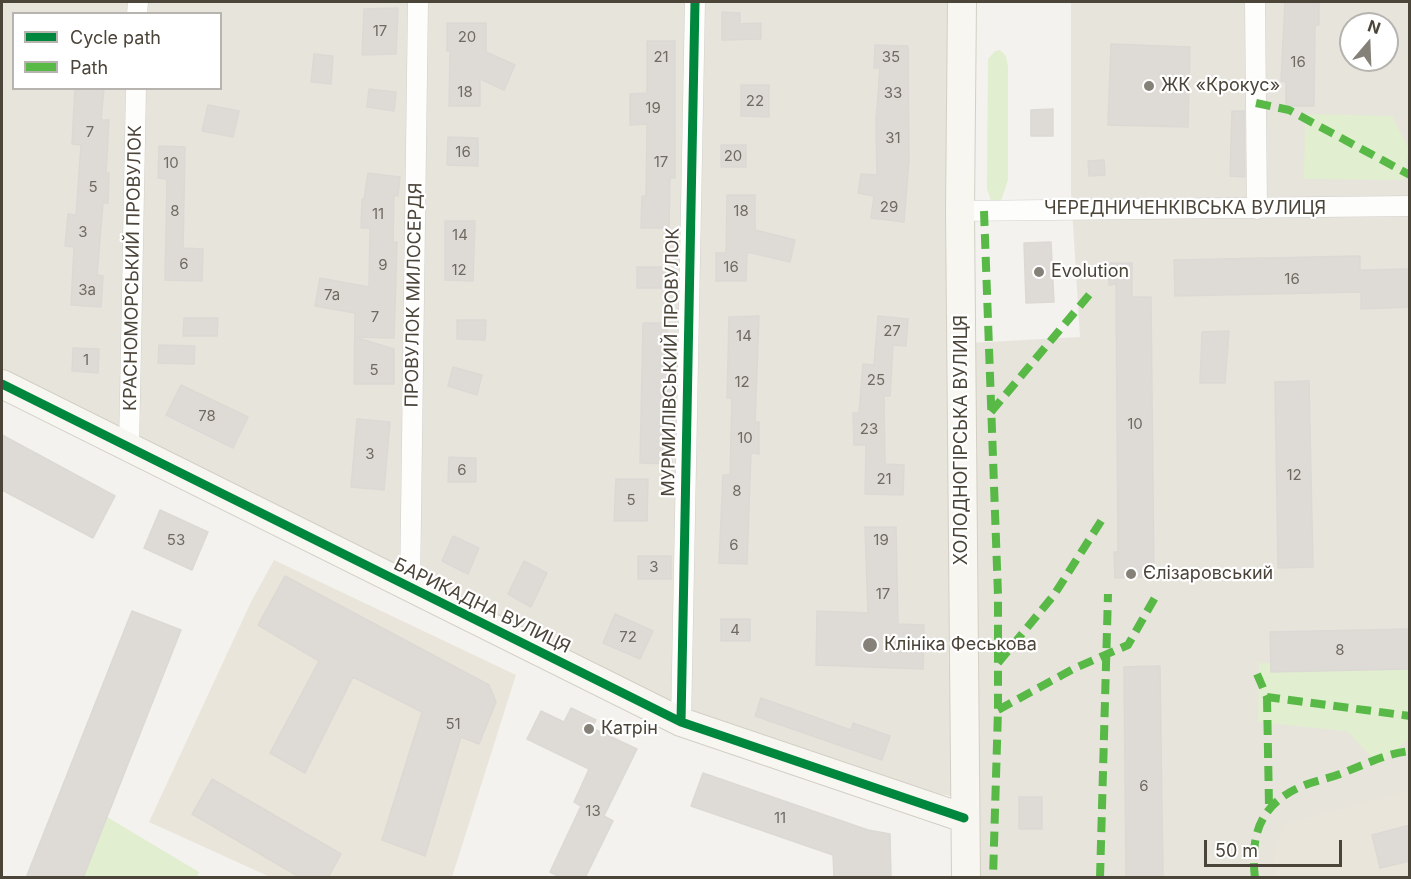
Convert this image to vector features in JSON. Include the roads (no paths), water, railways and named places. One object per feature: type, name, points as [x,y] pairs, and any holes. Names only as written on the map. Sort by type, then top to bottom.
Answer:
[{"type":"street","name":"ПРОВУЛОК МИЛОСЕРДЯ","points":[[410,589],[418,2]]},
{"type":"street","name":"МУРМИЛІВСЬКИЙ ПРОВУЛОК","points":[[681,722],[695,2]]},
{"type":"street","name":"ХОЛОДНОГІРСЬКА ВУЛИЦЯ","points":[[962,2],[960,211],[966,878]]},
{"type":"street","points":[[1256,2],[1257,209]]},
{"type":"street","name":"КРАСНОМОРСЬКИЙ ПРОВУЛОК","points":[[129,448],[136,90]]},
{"type":"street","name":"ЧЕРЕДНИЧЕНКІВСЬКА ВУЛИЦЯ","points":[[960,211],[1410,206]]},
{"type":"street","name":"БАРИКАДНА ВУЛИЦЯ","points":[[2,384],[681,722],[964,818]]},
{"type":"place","name":"ЖК «Крокус»","points":[[1149,86]]},
{"type":"place","name":"Evolution","points":[[1039,272]]},
{"type":"place","name":"Єлізаровський","points":[[1131,574]]},
{"type":"place","name":"Клініка Феськова","points":[[870,645]]},
{"type":"place","name":"Катрін","points":[[589,729]]}]
